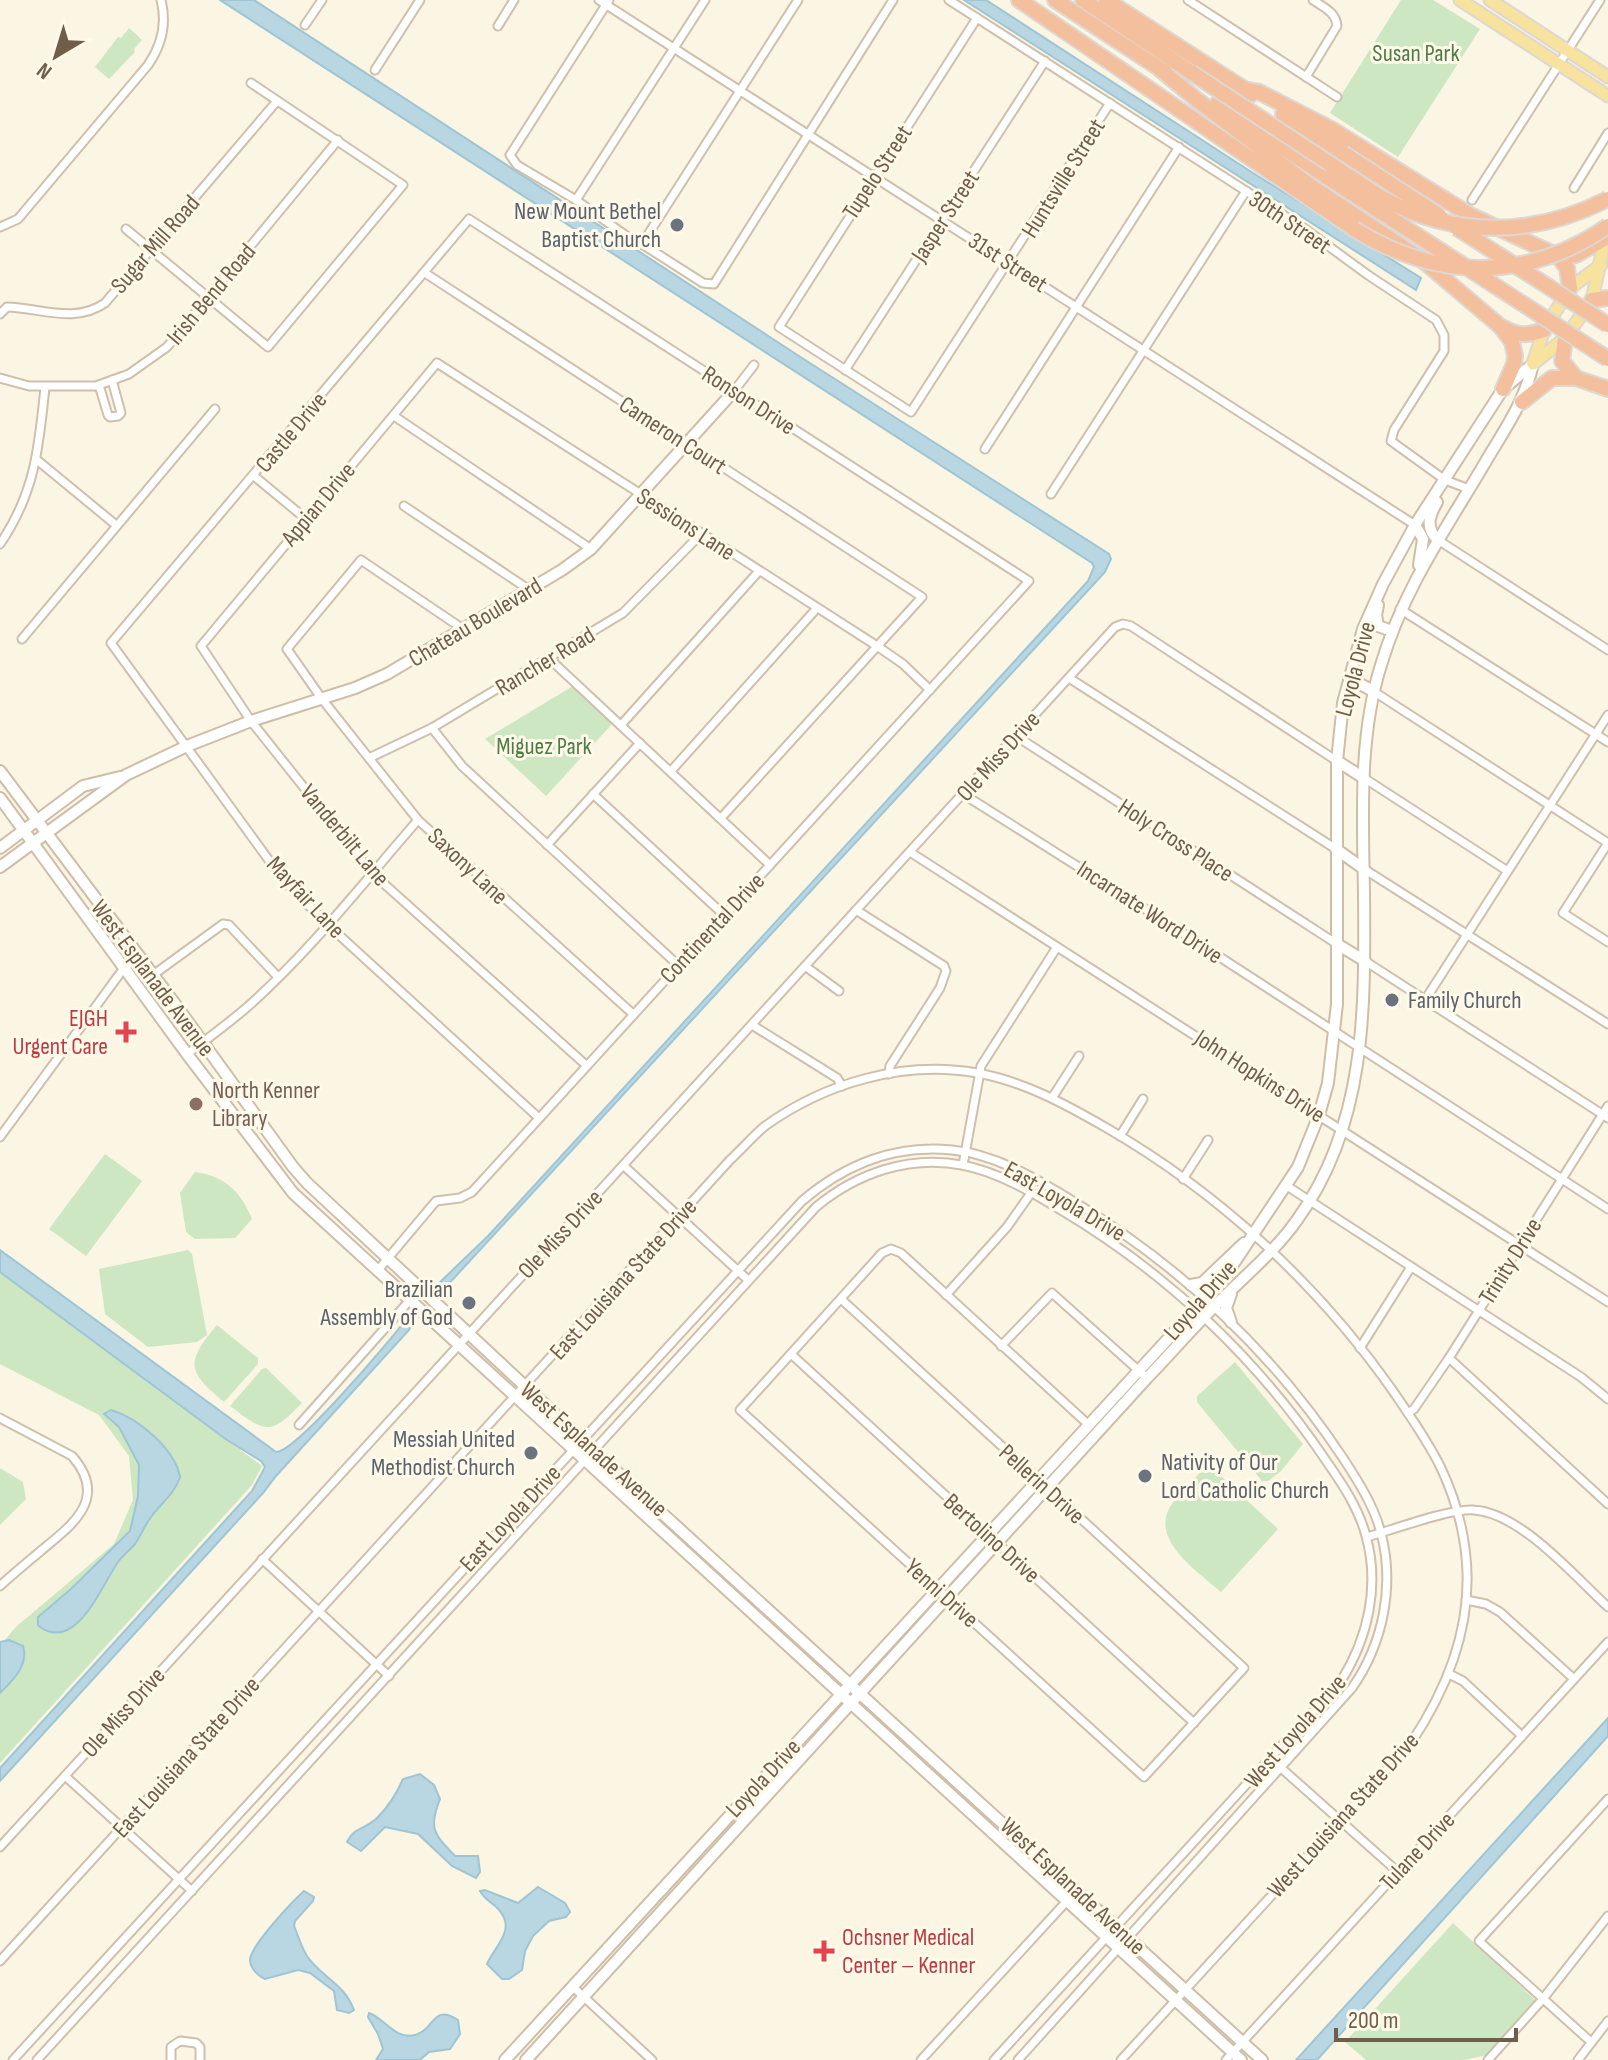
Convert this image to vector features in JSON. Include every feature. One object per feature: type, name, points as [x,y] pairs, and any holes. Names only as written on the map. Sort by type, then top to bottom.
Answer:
[{"type":"highway","points":[[1019,0],[1354,229],[1390,250],[1461,268],[1509,267],[1559,253],[1607,231]]},
{"type":"highway","points":[[1055,0],[1608,359]]},
{"type":"highway","points":[[1083,0],[1382,198],[1432,220],[1471,228],[1523,227],[1548,223],[1608,199]]},
{"type":"highway","points":[[1106,0],[1608,325]]},
{"type":"highway","points":[[1160,69],[1312,187],[1421,259],[1501,327],[1528,336],[1544,330]]},
{"type":"highway","points":[[1247,90],[1259,92],[1331,129],[1470,215],[1558,256],[1567,268],[1570,288]]},
{"type":"highway","points":[[1558,256],[1576,255],[1607,231]]},
{"type":"highway","points":[[1592,300],[1608,298]]},
{"type":"highway","points":[[1501,327],[1512,342],[1515,355],[1503,389]]},
{"type":"highway","points":[[1565,338],[1562,361],[1576,378]]},
{"type":"highway","points":[[1522,402],[1552,378],[1576,378],[1608,389]]},
{"type":"main road","points":[[1460,0],[1608,96]]},
{"type":"main road","points":[[1491,0],[1608,77]]},
{"type":"main road","points":[[1496,24],[1500,19],[1510,18],[1547,38]]},
{"type":"main road","name":"Loyola Drive","points":[[505,2060],[1206,1298],[1232,1267],[1287,1186],[1319,1115],[1336,1032],[1337,761],[1349,678],[1363,629],[1415,525],[1503,389],[1565,338],[1592,300],[1604,263],[1607,231]]},
{"type":"main road","name":"Loyola Drive","points":[[526,2060],[1147,1378],[1272,1251],[1311,1200],[1343,1129],[1361,1049],[1365,961],[1364,778],[1373,691],[1400,609],[1418,571],[1522,402],[1544,330],[1570,288],[1604,263]]},
{"type":"main road","name":"Chateau Boulevard","points":[[0,848],[83,786],[126,775],[187,746],[251,721],[387,674],[562,570],[591,549],[734,391]]},
{"type":"main road","points":[[1438,540],[1432,534],[1429,522],[1442,484]]},
{"type":"main road","points":[[1415,525],[1423,539],[1418,571]]},
{"type":"main road","points":[[1383,584],[1376,623],[1382,629],[1392,631]]},
{"type":"main road","points":[[1349,678],[1373,691]]},
{"type":"main road","points":[[1337,761],[1364,778]]},
{"type":"main road","name":"West Esplanade Avenue","points":[[0,773],[38,819],[293,1167],[326,1201],[630,1484],[1262,2060]]},
{"type":"main road","name":"Chateau Boulevard","points":[[0,867],[126,775]]},
{"type":"main road","points":[[83,786],[94,800]]},
{"type":"main road","name":"West Esplanade Avenue","points":[[0,798],[282,1181],[1068,1900],[1233,2057]]},
{"type":"main road","points":[[1336,849],[1364,869]]},
{"type":"main road","points":[[53,871],[75,890],[86,886]]},
{"type":"main road","points":[[69,892],[84,900],[95,899]]},
{"type":"main road","points":[[83,911],[99,913],[121,933]]},
{"type":"main road","points":[[1337,944],[1365,961]]},
{"type":"main road","points":[[146,999],[156,1002],[162,998],[160,985]]},
{"type":"main road","points":[[165,1024],[164,1013],[169,1010],[182,1014]]},
{"type":"main road","points":[[306,1205],[326,1201]]},
{"type":"main road","points":[[355,1250],[360,1232]]},
{"type":"main road","points":[[1191,1285],[1202,1283],[1254,1234]]},
{"type":"main road","points":[[1231,1322],[1227,1303],[1236,1286]]},
{"type":"main road","points":[[622,1494],[630,1484]]},
{"type":"main road","points":[[674,1542],[683,1531]]},
{"type":"main road","points":[[723,1586],[732,1576]]},
{"type":"main road","points":[[772,1630],[781,1620]]},
{"type":"main road","points":[[869,1663],[879,1672]]},
{"type":"main road","points":[[650,1900],[662,1911]]},
{"type":"street","points":[[0,227],[18,219],[148,65],[161,40],[164,13],[161,0]]},
{"type":"street","points":[[305,25],[322,0]]},
{"type":"street","points":[[375,70],[420,0]]},
{"type":"street","points":[[498,26],[514,0]]},
{"type":"street","points":[[576,200],[705,0]]},
{"type":"street","points":[[642,244],[798,0]]},
{"type":"street","points":[[604,1],[510,155],[517,165],[576,200],[628,237],[703,283],[714,284],[893,0]]},
{"type":"street","name":"30th Street","points":[[949,0],[1179,147],[1427,313],[1442,329],[1445,342],[1440,360],[1391,437],[1395,446],[1442,484],[1469,489]]},
{"type":"street","points":[[1188,0],[1337,97]]},
{"type":"street","points":[[1306,77],[1335,31],[1337,20],[1313,0]]},
{"type":"street","points":[[1472,200],[1600,0]]},
{"type":"street","name":"31st Street","points":[[604,1],[1415,525]]},
{"type":"street","name":"Tupelo Street","points":[[845,370],[779,327],[977,18]]},
{"type":"street","name":"Jasper Street","points":[[845,370],[1045,61]]},
{"type":"street","points":[[126,229],[268,347],[403,185],[251,83]]},
{"type":"street","name":"Sugar Mill Road","points":[[0,314],[7,307],[61,314],[96,309],[105,303],[277,101]]},
{"type":"street","name":"Huntsville Street","points":[[845,370],[911,412],[1010,263],[1110,103]]},
{"type":"street","points":[[1574,188],[1608,133]]},
{"type":"street","name":"Irish Bend Road","points":[[0,378],[45,387],[99,385],[129,374],[167,347],[338,140]]},
{"type":"street","points":[[985,449],[1179,147]]},
{"type":"street","points":[[1051,494],[1246,191]]},
{"type":"street","name":"Castle Drive","points":[[111,643],[469,219]]},
{"type":"street","name":"Ronson Drive","points":[[469,219],[1029,581]]},
{"type":"street","name":"Cameron Court","points":[[425,273],[922,597],[877,646]]},
{"type":"street","name":"Appian Drive","points":[[201,646],[437,363]]},
{"type":"street","name":"Sessions Lane","points":[[437,363],[877,646],[903,664],[930,690]]},
{"type":"street","name":"Chateau Boulevard","points":[[734,391],[754,365]]},
{"type":"street","points":[[99,385],[108,415],[118,416],[121,413],[112,380]]},
{"type":"street","points":[[0,544],[25,502],[37,460],[45,387]]},
{"type":"street","points":[[22,639],[215,409]]},
{"type":"street","points":[[394,416],[591,549]]},
{"type":"street","points":[[37,460],[116,525]]},
{"type":"street","points":[[254,476],[306,519]]},
{"type":"street","points":[[404,506],[528,589]]},
{"type":"street","name":"Rancher Road","points":[[369,758],[432,728],[623,613],[701,534]]},
{"type":"street","points":[[1438,540],[1608,650]]},
{"type":"street","name":"Saxony Lane","points":[[463,629],[361,560],[287,649],[322,699],[418,820],[633,1014]]},
{"type":"street","points":[[621,725],[759,571]]},
{"type":"street","name":"Continental Drive","points":[[378,1270],[436,1201],[460,1198],[472,1192],[1029,581]]},
{"type":"street","points":[[671,771],[817,608]]},
{"type":"street","points":[[1400,609],[1608,742]]},
{"type":"street","name":"Ole Miss Drive","points":[[0,1847],[1115,627],[1122,624],[1131,626],[1337,761]]},
{"type":"street","name":"Mayfair Lane","points":[[111,643],[284,881],[539,1118]]},
{"type":"street","name":"Vanderbilt Lane","points":[[201,646],[251,721],[372,873],[587,1066]]},
{"type":"street","points":[[721,818],[877,646]]},
{"type":"street","points":[[552,658],[770,865]]},
{"type":"street","points":[[1069,678],[1336,849]]},
{"type":"street","points":[[1373,691],[1608,843],[1563,913],[1608,942]]},
{"type":"street","points":[[1425,1000],[1608,715]]},
{"type":"street","points":[[432,728],[462,766],[678,965]]},
{"type":"street","name":"Holy Cross Place","points":[[1016,736],[1337,944]]},
{"type":"street","points":[[547,845],[640,743]]},
{"type":"street","points":[[1364,778],[1506,870]]},
{"type":"street","points":[[593,794],[724,915]]},
{"type":"street","name":"Incarnate Word Drive","points":[[963,794],[1361,1049]]},
{"type":"street","points":[[187,1054],[245,1009],[278,977],[418,820]]},
{"type":"street","name":"John Hopkins Drive","points":[[910,852],[1608,1302]]},
{"type":"street","points":[[1364,869],[1608,1024]]},
{"type":"street","points":[[856,910],[944,966],[946,971],[940,988],[890,1066],[889,1074]]},
{"type":"street","points":[[153,975],[223,924],[229,925],[278,977]]},
{"type":"street","points":[[963,1165],[978,1073],[1057,947]]},
{"type":"street","points":[[0,1137],[124,968],[139,957]]},
{"type":"street","points":[[1365,961],[1605,1116]]},
{"type":"street","points":[[805,966],[839,991]]},
{"type":"street","points":[[752,1025],[837,1078],[842,1086]]},
{"type":"street","points":[[1361,1049],[1608,1209]]},
{"type":"street","points":[[1052,1098],[1079,1056]]},
{"type":"street","name":"East Louisiana State Drive","points":[[0,1961],[730,1160],[763,1128],[802,1102],[842,1086],[889,1074],[948,1070],[978,1073],[1052,1098],[1120,1136],[1183,1179],[1272,1251]]},
{"type":"street","points":[[1120,1136],[1143,1099]]},
{"type":"street","name":"Trinity Drive","points":[[1408,1413],[1414,1409],[1449,1358],[1562,1178],[1605,1116],[1608,1106]]},
{"type":"street","points":[[1183,1179],[1208,1140]]},
{"type":"street","name":"East Loyola Drive","points":[[13,2060],[802,1201],[844,1171],[896,1152],[933,1149],[965,1152],[1004,1164],[1060,1193],[1132,1240],[1191,1285],[1231,1322]]},
{"type":"street","name":"East Loyola Drive","points":[[37,2060],[748,1280],[816,1207],[850,1183],[880,1170],[912,1163],[963,1165],[990,1173],[1031,1193],[1125,1251],[1204,1318]]},
{"type":"street","points":[[624,1166],[748,1280]]},
{"type":"street","points":[[1287,1186],[1581,1377],[1608,1399]]},
{"type":"street","points":[[946,1295],[1000,1236],[1031,1193]]},
{"type":"street","points":[[791,1354],[882,1253],[891,1249],[901,1253],[1097,1433]]},
{"type":"street","name":"West Louisiana State Drive","points":[[1121,2060],[1411,1743],[1449,1674],[1466,1600],[1465,1559],[1457,1511],[1442,1469],[1408,1413],[1360,1348],[1272,1251]]},
{"type":"street","points":[[1360,1348],[1411,1267]]},
{"type":"street","points":[[1001,1346],[1052,1293],[1147,1378]]},
{"type":"street","name":"Pellerin Drive","points":[[841,1299],[1244,1668],[1194,1723]]},
{"type":"street","points":[[299,1425],[410,1300]]},
{"type":"street","name":"West Loyola Drive","points":[[994,2060],[1329,1696],[1357,1655],[1366,1628],[1372,1565],[1367,1537],[1343,1485],[1262,1377],[1204,1318]]},
{"type":"street","name":"West Loyola Drive","points":[[1018,2060],[1340,1704],[1370,1659],[1379,1635],[1385,1603],[1386,1564],[1381,1533],[1365,1494],[1332,1441],[1291,1388],[1231,1322]]},
{"type":"street","name":"Yenni Drive","points":[[791,1354],[740,1410],[1144,1777],[1194,1723]]},
{"type":"street","name":"Bertolino Drive","points":[[791,1354],[1194,1723]]},
{"type":"street","points":[[1449,1358],[1608,1504]]},
{"type":"street","points":[[0,1418],[72,1456],[80,1466],[88,1491],[85,1505],[74,1523],[0,1586]]},
{"type":"street","points":[[1367,1537],[1457,1511],[1474,1510],[1506,1521],[1543,1547],[1608,1607]]},
{"type":"street","points":[[262,1559],[389,1676]]},
{"type":"street","points":[[1466,1600],[1486,1604],[1500,1612],[1574,1679]]},
{"type":"street","name":"Tulane Drive","points":[[1233,2057],[1242,2041],[1608,1642]]},
{"type":"street","points":[[1449,1674],[1463,1681],[1522,1736]]},
{"type":"street","points":[[1271,1759],[1398,1872]]},
{"type":"street","points":[[65,1776],[192,1891]]},
{"type":"street","points":[[1591,2042],[1479,1941],[1608,1799]]},
{"type":"street","points":[[921,2060],[1077,1890]]},
{"type":"street","points":[[1488,2060],[1542,2000],[1608,1916]]},
{"type":"street","points":[[572,1986],[652,2060]]},
{"type":"street","points":[[1578,2060],[1608,2021]]},
{"type":"street","points":[[171,2060],[171,2047],[180,2041],[196,2043],[200,2047],[200,2060]]},
{"type":"green space","name":"Susan Park","points":[[1401,0],[1433,0],[1480,29],[1398,157],[1330,113]]},
{"type":"green space","points":[[129,28],[142,40],[135,52],[109,79],[95,67]]},
{"type":"green space","name":"Miguez Park","points":[[573,686],[613,723],[546,796],[485,739]]},
{"type":"green space","points":[[105,1154],[142,1181],[86,1256],[49,1229]]},
{"type":"green space","points":[[195,1172],[215,1177],[231,1187],[243,1201],[252,1219],[235,1238],[195,1239],[186,1232],[180,1193]]},
{"type":"green space","points":[[188,1250],[192,1254],[207,1335],[197,1342],[148,1347],[105,1314],[99,1269]]},
{"type":"green space","points":[[0,1272],[262,1466],[252,1485],[0,1763],[0,1645],[17,1626],[114,1544],[133,1500],[129,1456],[99,1415],[0,1364]]},
{"type":"green space","points":[[217,1325],[258,1358],[258,1364],[224,1402],[203,1382],[195,1366],[200,1348]]},
{"type":"green space","points":[[1235,1362],[1303,1444],[1281,1471],[1268,1481],[1262,1481],[1197,1402],[1197,1396]]},
{"type":"green space","points":[[266,1368],[302,1403],[275,1426],[268,1427],[252,1422],[230,1406]]},
{"type":"green space","points":[[1208,1464],[1278,1529],[1221,1592],[1180,1555],[1167,1532],[1166,1520],[1170,1507]]},
{"type":"green space","points":[[0,1468],[23,1482],[26,1499],[0,1525]]},
{"type":"green space","points":[[1453,1923],[1536,2001],[1488,2055],[1463,2060],[1366,2060],[1345,2042]]},
{"type":"water","points":[[220,0],[254,0],[802,358],[1109,554],[1111,559],[1105,572],[443,1290],[438,1289],[437,1285],[488,1236],[1088,581],[1094,567]]},
{"type":"water","points":[[964,0],[986,0],[1421,278],[1416,290]]},
{"type":"water","points":[[0,1250],[276,1452],[287,1447],[322,1415],[407,1318],[414,1321],[263,1493],[0,1781],[0,1768],[252,1491],[265,1467],[261,1461],[227,1440],[0,1272]]},
{"type":"water","points":[[111,1410],[154,1436],[171,1456],[180,1477],[82,1618],[63,1632],[48,1631],[38,1625],[38,1617],[130,1531],[138,1496],[139,1465],[119,1427],[104,1414]]},
{"type":"water","points":[[9,1640],[23,1646],[24,1660],[19,1672],[0,1693],[0,1642]]},
{"type":"water","points":[[1608,1718],[1608,1736],[1317,2060],[1296,2060]]},
{"type":"water","points":[[420,1774],[434,1785],[440,1799],[434,1817],[438,1836],[455,1856],[478,1856],[480,1872],[476,1878],[452,1866],[418,1834],[385,1827],[361,1851],[347,1842],[353,1833],[381,1814],[403,1779]]},
{"type":"water","points":[[538,1887],[565,1903],[570,1912],[566,1917],[549,1921],[533,1936],[525,1951],[522,1970],[509,1979],[502,1979],[487,1964],[506,1924],[499,1910],[480,1891],[485,1890],[518,1903]]},
{"type":"water","points":[[304,1891],[314,1897],[295,1921],[301,1945],[319,1970],[350,2001],[354,2010],[349,2013],[337,2010],[334,1991],[310,1973],[298,1970],[265,1979],[251,1966],[250,1960],[257,1944]]},
{"type":"water","points":[[369,2013],[396,2032],[408,2036],[422,2032],[443,2014],[458,2020],[460,2034],[450,2049],[429,2052],[420,2060],[376,2060],[383,2049]]},
{"type":"place","name":"New Mount Bethel Baptist Church","points":[[677,225]]},
{"type":"place","name":"Family Church","points":[[1392,1000]]},
{"type":"place","name":"EJGH Urgent Care","points":[[126,1032]]},
{"type":"place","name":"North Kenner Library","points":[[196,1104]]},
{"type":"place","name":"Brazilian Assembly of God","points":[[469,1303]]},
{"type":"place","name":"Messiah United Methodist Church","points":[[531,1453]]},
{"type":"place","name":"Nativity of Our Lord Catholic Church","points":[[1145,1476]]},
{"type":"place","name":"Ochsner Medical Center – Kenner","points":[[824,1951]]}]
